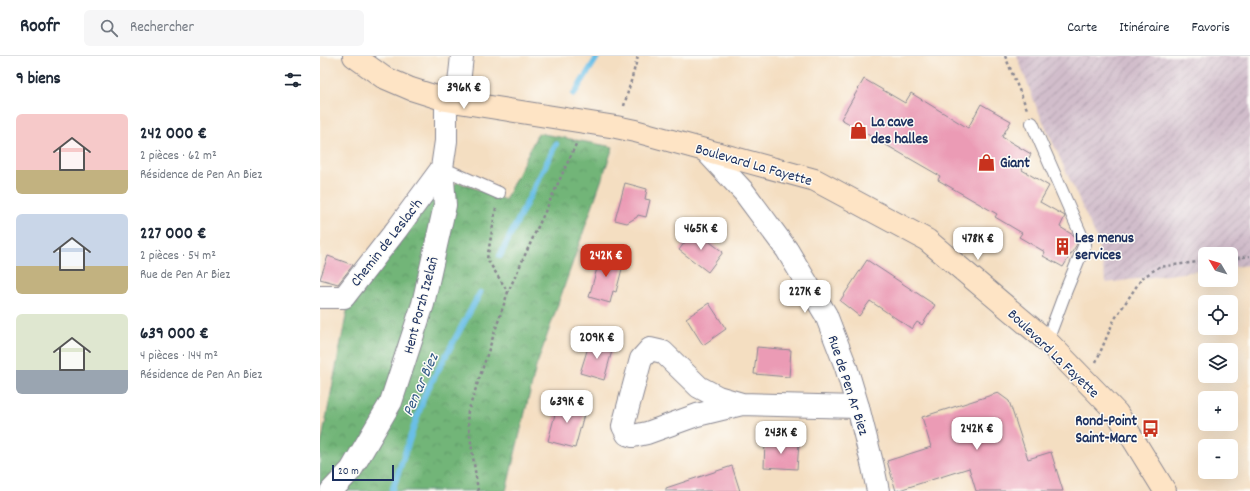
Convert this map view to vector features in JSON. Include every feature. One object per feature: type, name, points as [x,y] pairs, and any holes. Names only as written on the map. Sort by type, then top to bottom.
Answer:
[{"type":"main road","name":"Boulevard La Fayette","points":[[354,56],[383,77],[410,89],[452,101],[616,127],[815,180],[927,240],[1047,341],[1117,413],[1164,491]]},
{"type":"street","name":"Hent Porzh Izelañ","points":[[331,491],[351,470],[391,402],[423,304],[445,205],[442,168],[452,101],[462,56]]},
{"type":"street","name":"Rue de Pen Ar Biez","points":[[705,150],[744,192],[787,250],[826,316],[846,367],[858,408],[878,491]]},
{"type":"street","name":"Chemin de Leslac'h","points":[[320,297],[344,297],[442,168]]},
{"type":"street","points":[[742,404],[633,436],[627,434],[623,426],[641,359],[650,349],[663,352],[699,387],[718,397],[742,404],[858,408]]},
{"type":"lane","points":[[1032,123],[1085,244],[1047,341]]},
{"type":"lane","points":[[442,168],[499,193]]},
{"type":"path","points":[[624,106],[638,56]]},
{"type":"path","points":[[1005,56],[1032,123]]},
{"type":"path","points":[[478,491],[467,415],[508,292],[580,136]]},
{"type":"path","points":[[499,193],[487,259],[508,292]]},
{"type":"path","points":[[1238,257],[1250,256]]},
{"type":"path","points":[[1086,382],[1105,343],[1114,320],[1142,278],[1159,267],[1198,263]]},
{"type":"shaded area","points":[[1017,56],[1250,56],[1250,265],[1238,266],[1238,247],[1198,247],[1198,271],[1106,283],[1097,239],[1036,106]]},
{"type":"green space","points":[[538,133],[613,147],[536,367],[506,491],[320,491],[320,450],[348,306],[431,201],[458,182],[505,200]]},
{"type":"building","points":[[864,79],[905,103],[911,93],[968,128],[981,104],[1011,121],[1002,137],[1031,154],[1022,170],[1049,186],[1040,202],[1065,216],[1060,227],[1073,235],[1077,244],[1063,267],[1043,256],[1045,252],[1019,237],[1022,233],[995,217],[997,214],[938,180],[940,176],[841,119]]},
{"type":"building","points":[[625,183],[647,189],[645,199],[650,200],[646,217],[638,215],[627,223],[615,220]]},
{"type":"building","points":[[694,230],[723,252],[708,272],[679,250]]},
{"type":"building","points":[[601,254],[624,261],[616,292],[613,291],[610,303],[589,297]]},
{"type":"building","points":[[328,256],[353,265],[338,284],[320,279]]},
{"type":"building","points":[[867,260],[935,305],[922,325],[917,322],[912,329],[870,301],[859,316],[840,301]]},
{"type":"building","points":[[709,303],[726,329],[703,345],[686,318]]},
{"type":"building","points":[[590,341],[613,347],[604,380],[580,373]]},
{"type":"building","points":[[757,347],[791,350],[789,377],[754,374]]},
{"type":"building","points":[[998,393],[1009,401],[1028,459],[1051,452],[1063,491],[976,491],[969,468],[896,491],[887,461],[931,447],[922,417]]},
{"type":"building","points":[[559,399],[586,407],[575,448],[548,441]]},
{"type":"building","points":[[765,441],[799,443],[797,469],[764,467]]},
{"type":"building","points":[[732,466],[740,491],[666,491],[666,488]]},
{"type":"waterway","name":"Pen ar Biez","points":[[574,94],[598,56]]},
{"type":"waterway","name":"Pen ar Biez","points":[[500,256],[556,144]]},
{"type":"waterway","name":"Pen ar Biez","points":[[392,491],[425,394],[480,293]]},
{"type":"place","name":"La cave des halles","points":[[858,130]]},
{"type":"place","name":"Giant","points":[[987,162]]},
{"type":"place","name":"Les menus services","points":[[1062,246]]},
{"type":"place","name":"Rond-Point Saint-Marc","points":[[1150,429]]}]
